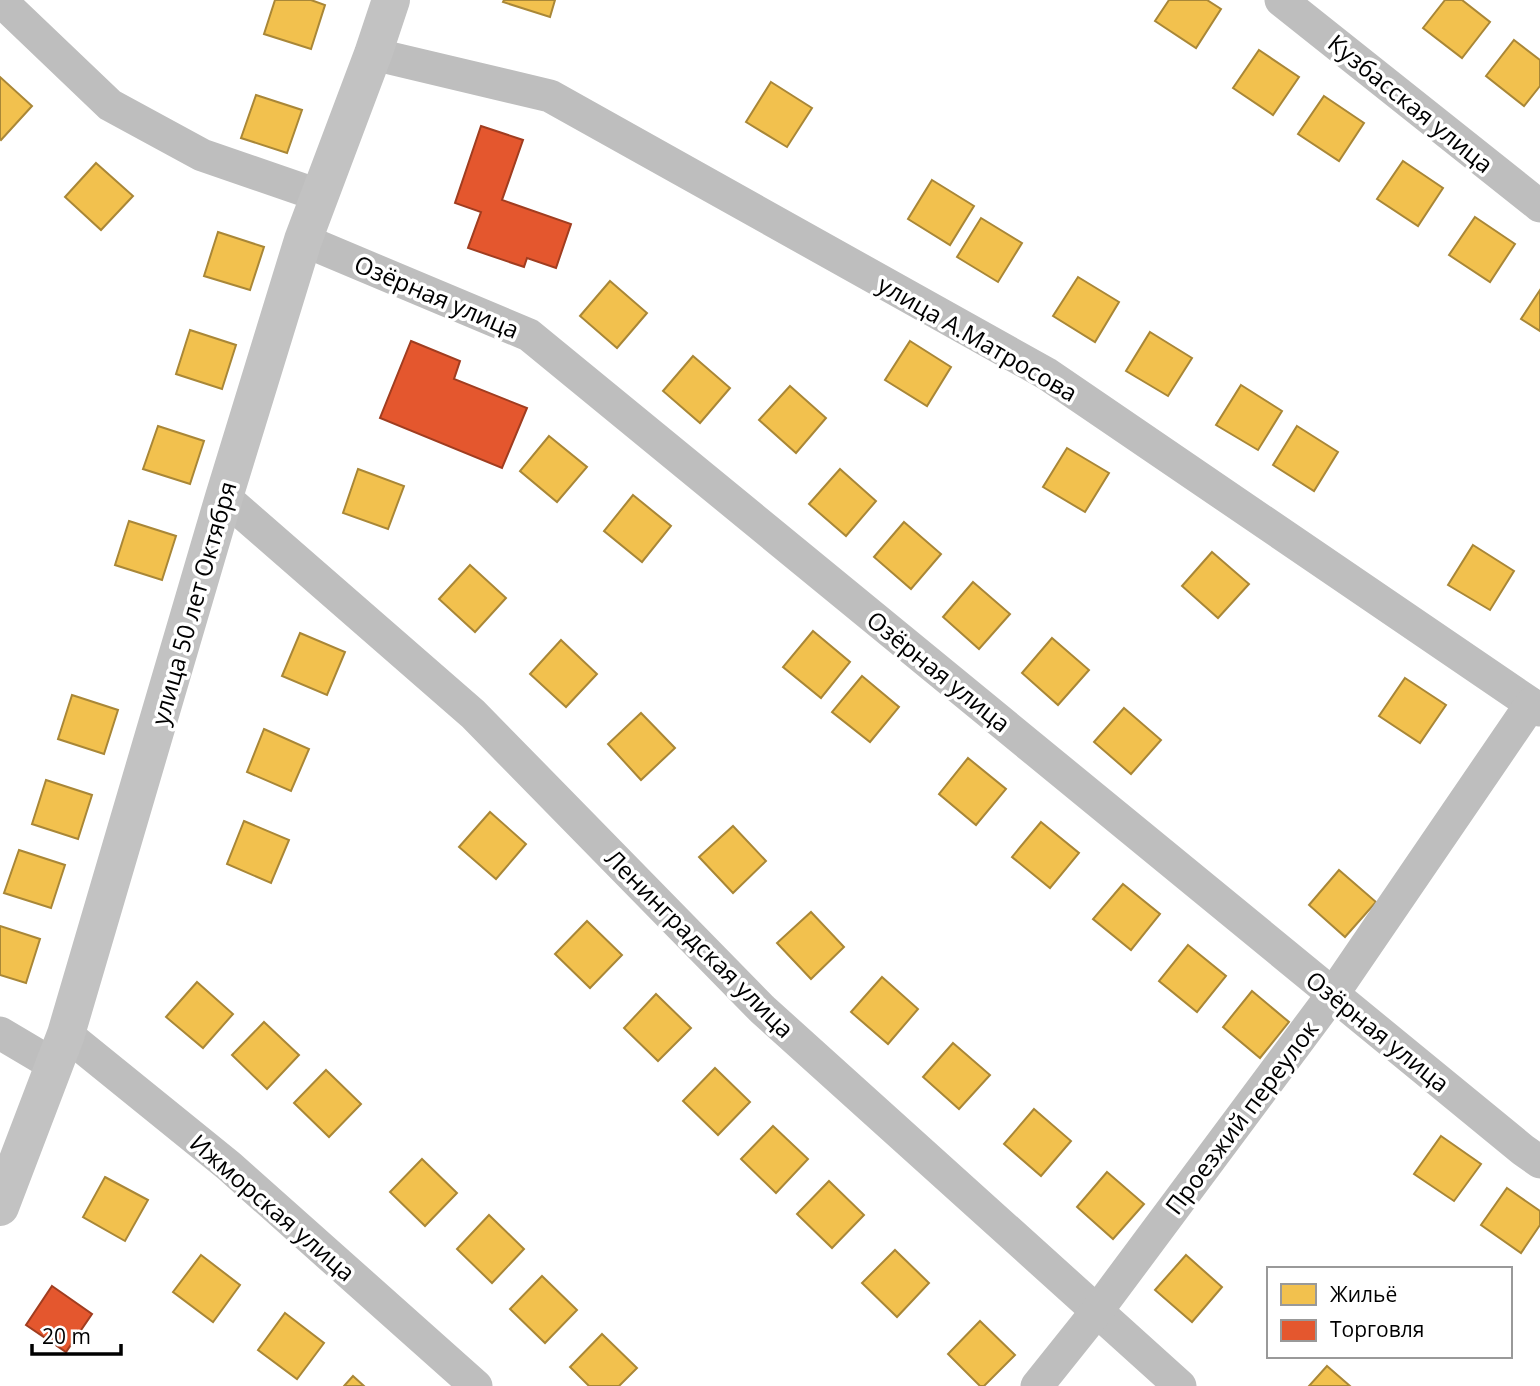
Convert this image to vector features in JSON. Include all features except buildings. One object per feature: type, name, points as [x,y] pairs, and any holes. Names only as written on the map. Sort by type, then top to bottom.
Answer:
[{"type":"main road","name":"улица 50 лет Октября","points":[[0,1208],[60,1050],[224,496],[303,240],[391,0]]},
{"type":"street","points":[[0,0],[110,105],[202,155],[321,196]]},
{"type":"street","name":"Кузбасская улица","points":[[1281,0],[1540,206]]},
{"type":"street","name":"улица А.Матросова","points":[[373,54],[550,96],[1011,354],[1059,382],[1535,707]]},
{"type":"street","name":"Озёрная улица","points":[[303,240],[529,335],[1540,1162]]},
{"type":"street","name":"Ленинградская улица","points":[[224,496],[473,714],[762,1009],[1180,1386]]},
{"type":"street","name":"Проезжий переулок","points":[[1037,1386],[1097,1311],[1333,994],[1535,707]]},
{"type":"street","name":"Ижморская улица","points":[[0,1033],[60,1050],[229,1166],[476,1386]]}]
